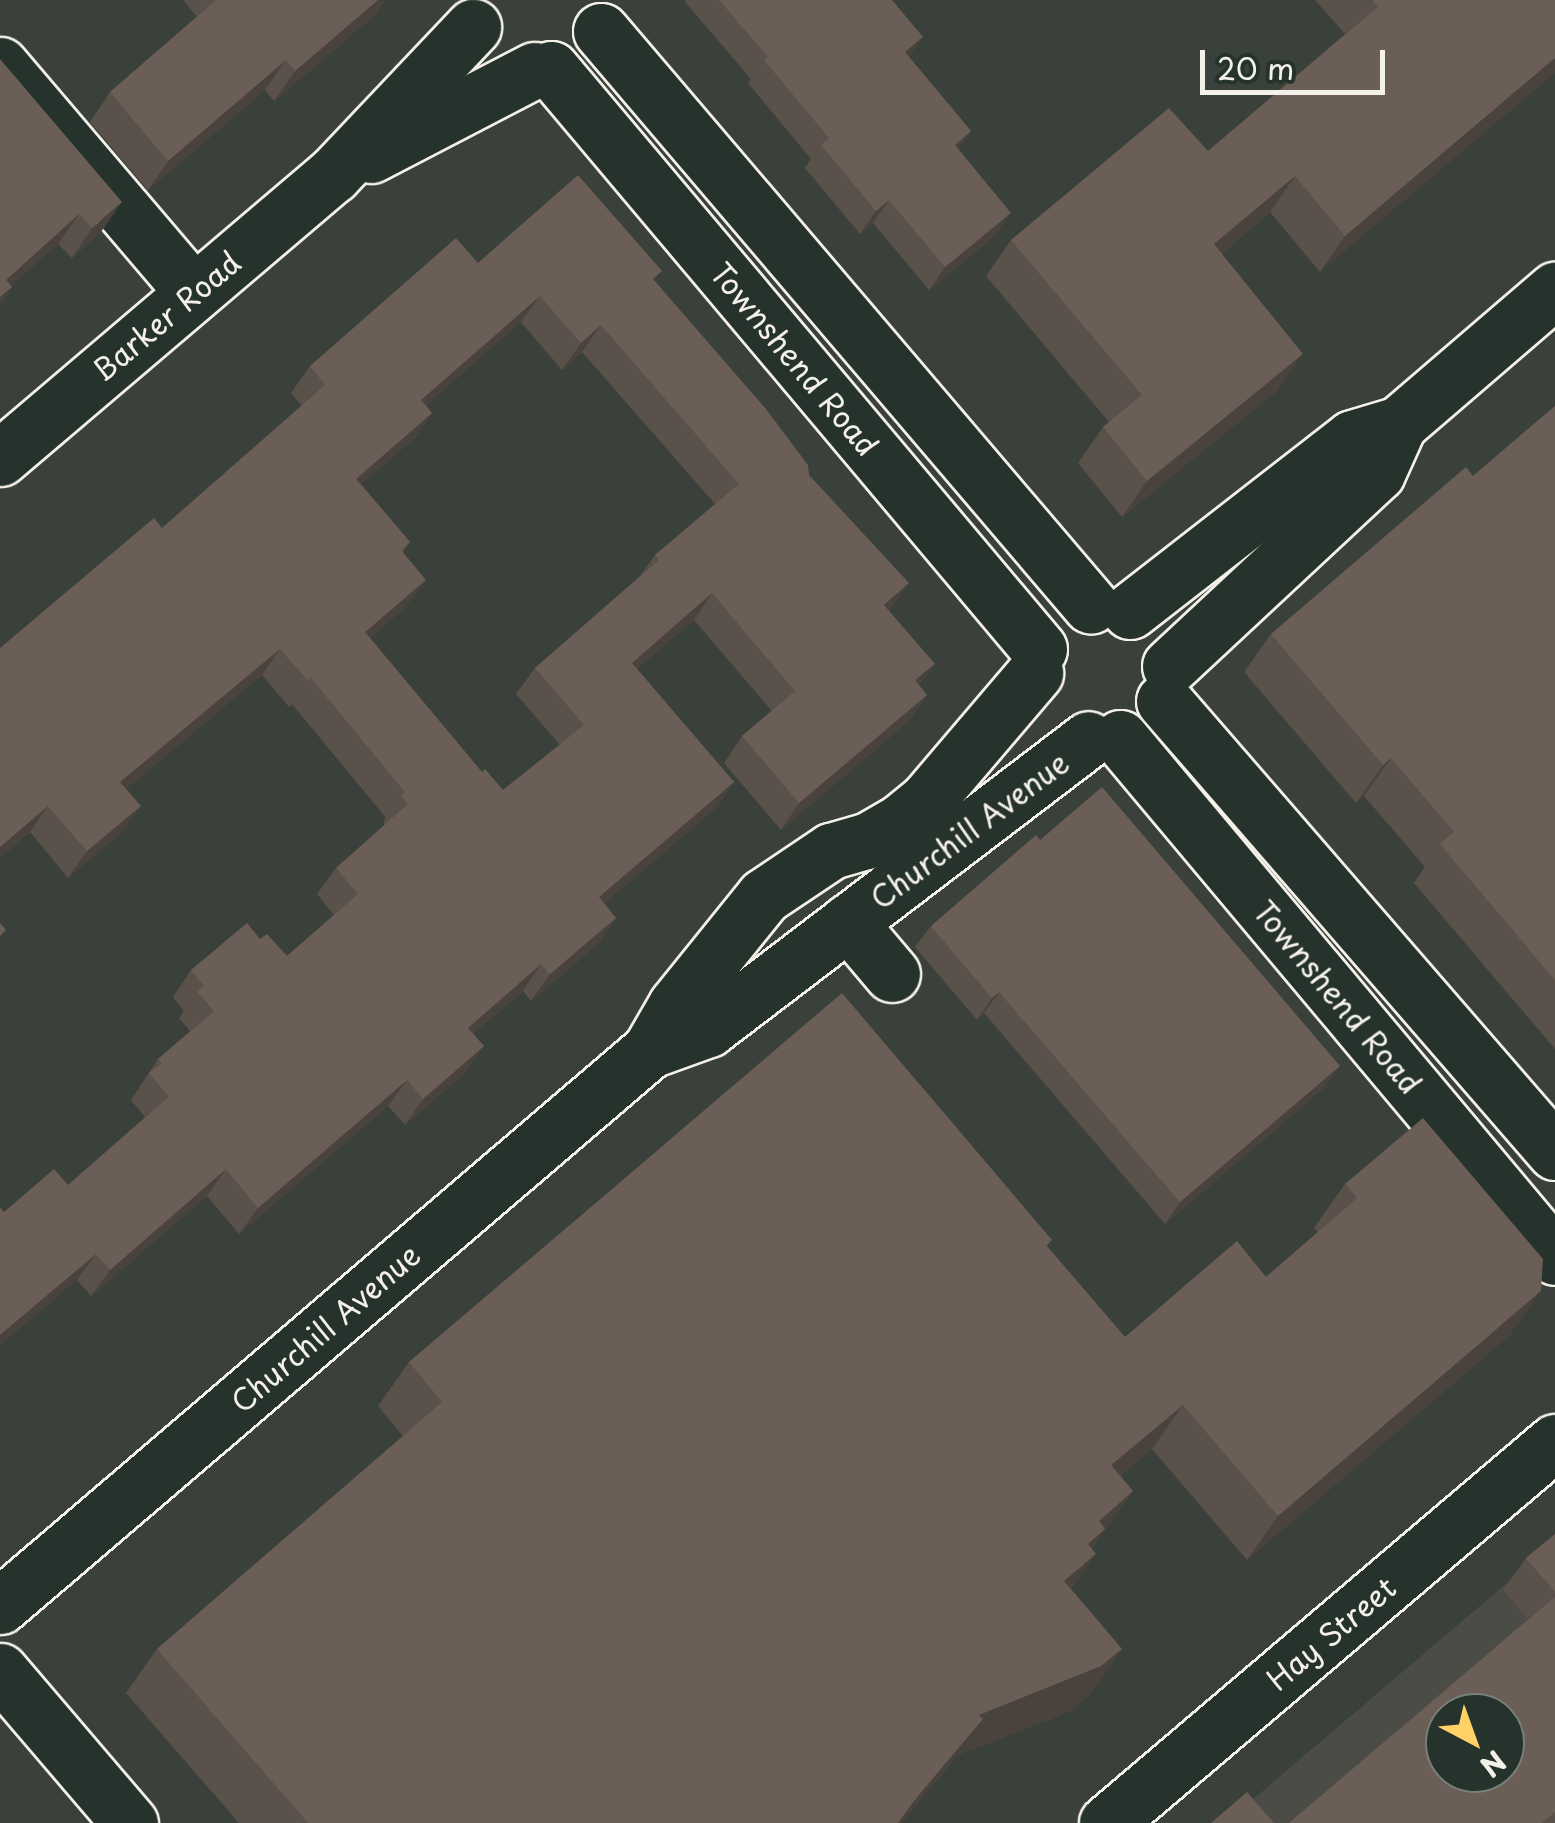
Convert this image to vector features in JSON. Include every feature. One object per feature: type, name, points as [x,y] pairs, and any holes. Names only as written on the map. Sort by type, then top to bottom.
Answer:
[{"type":"street","points":[[471,13],[498,57],[543,70]]},
{"type":"street","name":"Barker Road","points":[[0,458],[333,175],[471,13]]},
{"type":"street","points":[[604,15],[1111,609],[1150,624],[1164,643],[1167,684]]},
{"type":"street","name":"Barker Road","points":[[333,175],[588,51],[604,15]]},
{"type":"street","points":[[0,65],[194,293]]},
{"type":"street","name":"Townshend Road","points":[[543,70],[1037,661]]},
{"type":"street","points":[[1399,424],[1377,472],[1167,684],[1139,730],[1104,738],[1067,731],[1050,715],[1038,695],[1037,661],[1060,621],[1111,609],[1352,438],[1399,424],[1547,313]]},
{"type":"street","name":"Churchill Avenue","points":[[8,1591],[650,1050],[676,1005],[764,896],[831,851],[866,840],[914,811],[967,757],[1037,661]]},
{"type":"street","name":"Townshend Road","points":[[1167,684],[1555,1152]]},
{"type":"street","name":"Townshend Road","points":[[1104,738],[1555,1257]]},
{"type":"street","name":"Churchill Avenue","points":[[650,1050],[708,1029],[848,922],[1104,738]]},
{"type":"street","points":[[848,922],[892,974]]},
{"type":"street","name":"Hay Street","points":[[1108,1823],[1555,1442]]},
{"type":"street","points":[[0,1672],[130,1823]]},
{"type":"shaded area","points":[[1555,1542],[1555,1823],[1225,1823]]},
{"type":"building","points":[[216,0],[378,0],[295,71],[286,60],[168,161],[110,92]]},
{"type":"building","points":[[719,0],[892,0],[923,37],[905,52],[971,131],[955,145],[1011,213],[945,267],[889,200],[876,211],[821,145],[829,138]]},
{"type":"building","points":[[1372,0],[1555,0],[1555,58],[1345,236],[1295,176],[1214,244],[1303,354],[1147,481],[1103,427],[1142,395],[1011,240],[1169,108],[1208,151],[1378,7]]},
{"type":"building","points":[[0,59],[122,202],[92,228],[79,214],[6,280],[12,287],[0,297]]},
{"type":"building","points":[[578,175],[662,271],[653,279],[766,409],[808,465],[809,475],[909,583],[884,605],[935,664],[915,680],[927,695],[799,803],[742,736],[795,691],[712,593],[632,663],[734,782],[599,897],[616,918],[550,974],[541,964],[468,1028],[484,1046],[423,1099],[407,1080],[258,1208],[226,1169],[110,1270],[96,1254],[0,1335],[0,1207],[4,1212],[54,1169],[68,1185],[169,1097],[149,1073],[162,1063],[158,1059],[214,1011],[197,992],[204,986],[191,970],[247,923],[260,939],[267,934],[287,956],[358,894],[336,868],[408,804],[401,796],[405,792],[311,678],[308,681],[280,649],[120,782],[141,806],[87,851],[48,806],[0,847],[0,648],[154,518],[162,528],[325,385],[310,366],[456,238],[478,263]],"holes":[[[540,296],[581,343],[601,325],[739,484],[655,555],[659,560],[535,668],[584,725],[503,790],[485,769],[482,772],[365,632],[426,580],[401,550],[410,542],[356,479],[432,413],[421,400]]]},
{"type":"building","points":[[1555,406],[1555,980],[1440,844],[1454,832],[1391,758],[1383,765],[1271,634],[1466,467],[1473,476]]},
{"type":"building","points":[[1102,787],[1340,1066],[1180,1202],[999,992],[992,998],[931,926],[1036,835],[1040,840]]},
{"type":"building","points":[[842,993],[1052,1240],[1046,1245],[1125,1337],[1237,1241],[1266,1277],[1357,1198],[1345,1184],[1423,1118],[1543,1259],[1541,1291],[1278,1516],[1183,1405],[1111,1465],[1133,1491],[1099,1521],[1105,1529],[1088,1544],[1096,1554],[1064,1581],[1122,1649],[1101,1666],[979,1715],[983,1719],[898,1823],[308,1823],[157,1649],[442,1402],[409,1362]]},
{"type":"building","points":[[1555,1534],[1555,1592],[1526,1558]]},
{"type":"building","points":[[1555,1597],[1555,1812],[1542,1823],[1289,1823],[1425,1707],[1425,1793],[1525,1793],[1525,1693],[1442,1693]]},
{"type":"building","points":[[1247,1792],[1274,1823],[1211,1823]]}]
